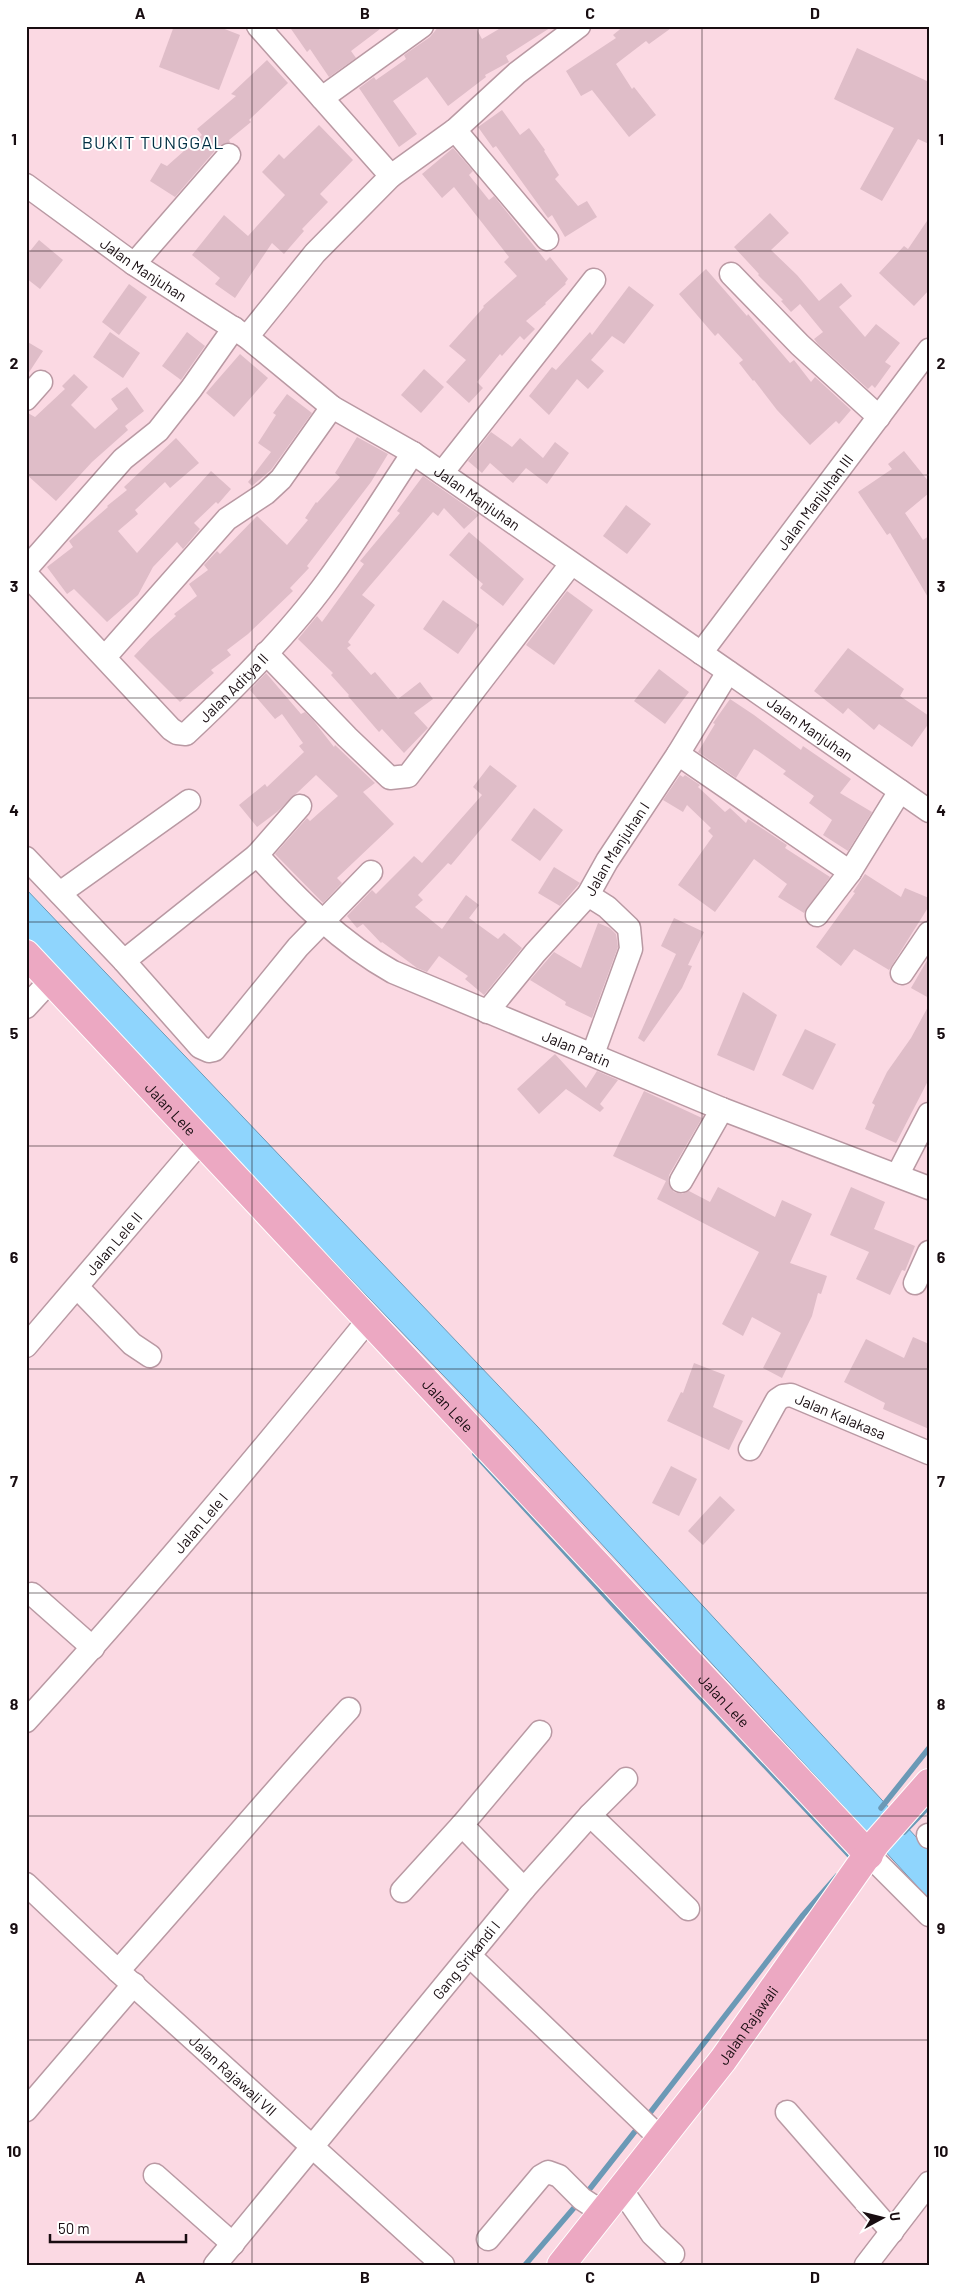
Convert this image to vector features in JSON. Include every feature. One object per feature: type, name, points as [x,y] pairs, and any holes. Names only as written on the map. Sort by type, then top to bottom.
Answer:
[{"type":"main road","name":"Jalan Lele","points":[[26,954],[368,1320],[872,1849]]},
{"type":"main road","name":"Jalan Rajawali","points":[[560,2265],[587,2202],[621,2188],[649,2127],[723,2060],[872,1849],[929,1783]]},
{"type":"street","points":[[258,26],[391,176]]},
{"type":"street","points":[[26,569],[123,460],[158,431],[240,332],[391,176],[455,130],[518,73],[580,26]]},
{"type":"street","points":[[322,98],[409,30]]},
{"type":"street","points":[[455,130],[547,239]]},
{"type":"street","points":[[134,264],[229,156]]},
{"type":"street","name":"Jalan Manjuhan","points":[[26,185],[134,264],[240,332],[332,407],[413,453],[929,810]]},
{"type":"street","points":[[731,274],[806,351],[879,417]]},
{"type":"street","points":[[442,473],[594,280]]},
{"type":"street","name":"Jalan Manjuhan III","points":[[701,653],[927,356]]},
{"type":"street","points":[[106,656],[227,519],[266,493],[281,479],[332,407]]},
{"type":"street","name":"Jalan Aditya II","points":[[26,574],[106,656],[171,729],[177,733],[186,734],[266,653],[327,581],[413,453]]},
{"type":"street","points":[[266,653],[347,737],[390,778],[408,776],[571,564]]},
{"type":"street","name":"Jalan Manjuhan I","points":[[487,1012],[535,953],[588,895],[728,672]]},
{"type":"street","points":[[678,754],[850,872]]},
{"type":"street","points":[[817,914],[850,872],[900,791]]},
{"type":"street","points":[[60,892],[189,802]]},
{"type":"street","points":[[124,961],[257,855],[300,806]]},
{"type":"street","name":"Jalan Patin","points":[[257,855],[323,921],[369,959],[393,972],[722,1109],[898,1174],[929,1188]]},
{"type":"street","points":[[26,858],[124,961],[200,1047],[208,1051],[214,1050],[268,981],[371,872]]},
{"type":"street","points":[[588,895],[607,907],[629,928],[631,949],[593,1054]]},
{"type":"street","points":[[902,973],[929,933]]},
{"type":"street","points":[[26,1007],[51,980]]},
{"type":"street","points":[[681,1181],[722,1109]]},
{"type":"street","points":[[898,1174],[929,1114]]},
{"type":"street","name":"Jalan Lele II","points":[[26,1346],[78,1288],[201,1141]]},
{"type":"street","points":[[916,1283],[929,1252]]},
{"type":"street","points":[[78,1288],[132,1344],[150,1356]]},
{"type":"street","name":"Jalan Lele I","points":[[26,1721],[93,1648],[238,1478],[368,1320]]},
{"type":"street","name":"Jalan Kalakasa","points":[[750,1449],[777,1400],[783,1396],[791,1395],[929,1453]]},
{"type":"street","points":[[32,1594],[93,1648]]},
{"type":"street","points":[[28,2104],[253,1814],[349,1709]]},
{"type":"street","points":[[402,1890],[462,1826],[540,1732]]},
{"type":"street","name":"Gang Srikandi I","points":[[215,2265],[524,1889],[590,1815],[626,1779]]},
{"type":"street","points":[[590,1815],[688,1909]]},
{"type":"street","points":[[462,1826],[524,1889]]},
{"type":"street","points":[[872,1849],[929,1915]]},
{"type":"street","name":"Jalan Rajawali VII","points":[[26,1884],[443,2265]]},
{"type":"street","points":[[470,1956],[649,2127]]},
{"type":"street","points":[[787,2112],[892,2232]]},
{"type":"street","points":[[488,2239],[541,2176],[548,2172],[559,2176],[587,2202]]},
{"type":"street","points":[[155,2175],[233,2244]]},
{"type":"street","points":[[866,2265],[929,2184]]},
{"type":"street","points":[[621,2188],[652,2234],[673,2254]]},
{"type":"water","points":[[26,889],[537,1426],[929,1851],[929,1899],[513,1448],[26,941]]},
{"type":"building","points":[[174,26],[217,26],[240,35],[219,90],[159,67]]},
{"type":"building","points":[[289,26],[384,26],[351,51],[356,58],[329,77],[310,49],[307,52]]},
{"type":"building","points":[[439,26],[475,26],[482,39],[504,26],[553,26],[506,56],[509,62],[485,75],[486,77],[448,106],[427,77],[393,101],[417,134],[399,147],[359,88],[374,77],[376,80],[406,59],[404,55],[430,37]]},
{"type":"building","points":[[624,26],[674,26],[649,44],[646,41],[616,64],[632,89],[634,87],[656,115],[629,137],[592,90],[581,96],[566,71],[616,38],[613,35]]},
{"type":"building","points":[[857,48],[929,82],[929,144],[918,139],[882,201],[860,189],[894,128],[834,99]]},
{"type":"building","points":[[267,60],[288,83],[249,120],[251,122],[229,140],[230,142],[219,146],[175,197],[150,181],[161,163],[167,166],[202,135],[197,129],[236,96],[231,94]]},
{"type":"building","points":[[502,110],[520,135],[529,128],[545,150],[559,175],[555,179],[578,206],[587,201],[597,217],[565,237],[552,215],[548,218],[496,146],[493,148],[478,127]]},
{"type":"building","points":[[319,125],[353,160],[320,194],[328,202],[302,229],[304,231],[284,254],[272,243],[235,298],[215,284],[220,278],[192,255],[224,215],[248,236],[285,195],[262,172],[279,154],[284,159]]},
{"type":"building","points":[[453,148],[473,171],[469,175],[489,200],[494,196],[546,261],[550,257],[568,279],[566,284],[546,304],[526,321],[535,329],[524,340],[520,336],[502,356],[500,354],[477,382],[483,388],[469,403],[446,382],[466,360],[449,346],[483,306],[517,276],[504,262],[509,257],[454,187],[442,198],[422,174]]},
{"type":"building","points":[[770,213],[789,233],[771,250],[797,275],[819,301],[841,283],[852,296],[839,307],[865,337],[876,324],[900,343],[885,362],[891,366],[875,388],[872,385],[868,389],[818,344],[814,339],[823,332],[800,304],[791,312],[781,301],[783,300],[734,247]]},
{"type":"building","points":[[929,218],[929,290],[914,306],[879,273],[904,246],[908,249]]},
{"type":"building","points":[[39,240],[63,260],[40,289],[26,278],[26,256]]},
{"type":"building","points":[[706,269],[790,363],[794,360],[811,382],[815,377],[851,410],[839,424],[836,421],[810,445],[753,381],[739,363],[743,360],[718,333],[715,336],[679,294]]},
{"type":"building","points":[[129,284],[147,297],[119,335],[102,322]]},
{"type":"building","points":[[629,286],[654,305],[624,344],[612,336],[591,360],[604,371],[588,389],[577,379],[549,415],[529,396],[552,367],[556,370],[590,332],[592,335]]},
{"type":"building","points":[[110,332],[140,353],[123,378],[93,357]]},
{"type":"building","points":[[187,332],[205,346],[181,380],[162,366]]},
{"type":"building","points":[[26,341],[43,351],[26,377]]},
{"type":"building","points":[[240,354],[268,378],[234,417],[206,393]]},
{"type":"building","points":[[424,369],[444,387],[421,413],[401,395]]},
{"type":"building","points":[[74,374],[88,387],[71,405],[95,429],[118,409],[111,399],[127,387],[144,411],[125,426],[128,430],[92,462],[56,501],[26,474],[26,412],[35,417],[65,389],[62,386]]},
{"type":"building","points":[[287,394],[312,413],[271,470],[252,486],[248,482],[271,452],[258,443],[276,415],[273,413]]},
{"type":"building","points":[[491,432],[512,447],[520,438],[543,458],[555,442],[569,453],[547,484],[526,468],[513,483],[490,463],[482,473],[468,461]]},
{"type":"building","points":[[357,437],[388,454],[371,482],[307,566],[309,568],[290,588],[293,591],[248,634],[227,650],[231,655],[211,670],[214,673],[180,702],[134,656],[176,616],[174,614],[197,596],[189,584],[208,570],[204,565],[217,551],[220,554],[257,516],[287,545],[308,520],[305,518],[316,502],[340,477],[335,473]]},
{"type":"building","points":[[176,438],[199,463],[170,488],[165,482],[135,510],[138,514],[118,531],[137,553],[211,471],[231,489],[218,504],[216,502],[194,523],[200,529],[183,549],[177,542],[153,567],[138,595],[107,622],[74,589],[67,594],[47,567],[73,547],[69,541],[127,490],[124,487]]},
{"type":"building","points":[[904,451],[929,482],[929,493],[905,513],[923,540],[929,536],[929,599],[890,533],[887,535],[858,492],[892,469],[888,464]]},
{"type":"building","points":[[423,476],[479,515],[464,529],[444,508],[438,516],[433,512],[362,595],[375,605],[348,642],[351,645],[347,648],[371,675],[375,672],[398,699],[420,682],[433,699],[414,713],[428,728],[404,753],[382,729],[379,732],[331,675],[333,673],[298,639],[317,616],[322,622],[364,564],[360,561],[400,513],[397,511]]},
{"type":"building","points":[[626,505],[651,524],[627,554],[603,536]]},
{"type":"building","points":[[469,532],[524,579],[503,606],[480,588],[483,584],[449,555]]},
{"type":"building","points":[[567,591],[593,610],[554,665],[526,645]]},
{"type":"building","points":[[443,600],[479,625],[458,654],[423,629]]},
{"type":"building","points":[[848,648],[904,689],[900,696],[929,716],[929,723],[912,747],[879,724],[874,730],[848,708],[843,714],[814,691]]},
{"type":"building","points":[[659,669],[689,692],[665,724],[634,701]]},
{"type":"building","points":[[266,673],[301,714],[305,712],[334,747],[335,745],[375,783],[363,792],[394,824],[337,878],[342,883],[323,903],[275,854],[307,818],[310,821],[338,796],[316,775],[277,812],[257,827],[239,805],[265,784],[267,787],[304,752],[299,746],[303,743],[282,714],[275,719],[250,690]]},
{"type":"building","points":[[730,699],[801,750],[803,746],[851,779],[840,793],[872,812],[848,851],[823,835],[832,820],[809,803],[814,796],[783,774],[786,771],[758,751],[754,749],[736,778],[698,752],[715,724],[713,723]]},
{"type":"building","points":[[490,765],[517,786],[451,865],[448,863],[418,895],[423,900],[415,907],[442,929],[466,895],[479,905],[469,918],[498,939],[504,933],[522,948],[484,995],[465,979],[468,976],[439,956],[427,972],[417,968],[381,943],[363,924],[357,928],[347,916],[372,890],[376,894],[414,856],[422,863],[482,795],[473,787]]},
{"type":"building","points":[[680,775],[683,777],[685,775],[700,785],[698,787],[725,812],[730,808],[746,823],[748,819],[787,845],[785,848],[830,877],[804,913],[778,897],[787,884],[754,859],[715,912],[678,885],[713,836],[708,831],[711,828],[687,805],[683,812],[663,800]]},
{"type":"building","points":[[534,808],[563,830],[540,861],[511,840]]},
{"type":"building","points":[[554,867],[580,883],[560,906],[538,893]]},
{"type":"building","points":[[865,874],[901,897],[905,888],[929,898],[929,906],[889,970],[854,949],[841,966],[816,947],[855,893],[853,892]]},
{"type":"building","points":[[674,918],[704,932],[688,965],[692,966],[682,988],[644,1042],[638,1038],[676,954],[661,946]]},
{"type":"building","points":[[598,923],[610,928],[616,934],[618,947],[592,1018],[565,1005],[566,1002],[530,980],[554,952],[581,968]]},
{"type":"building","points":[[929,957],[929,998],[911,988]]},
{"type":"building","points":[[743,992],[777,1015],[754,1071],[717,1055]]},
{"type":"building","points":[[929,1005],[929,1079],[896,1143],[865,1129],[875,1105],[872,1103],[887,1072],[911,1038]]},
{"type":"building","points":[[805,1029],[836,1044],[813,1090],[782,1075]]},
{"type":"building","points":[[555,1054],[586,1088],[597,1071],[618,1080],[600,1104],[604,1108],[600,1112],[566,1089],[539,1114],[517,1089]]},
{"type":"building","points":[[644,1091],[702,1118],[669,1175],[668,1182],[674,1192],[682,1194],[689,1191],[710,1202],[718,1187],[775,1217],[782,1200],[812,1214],[790,1263],[827,1276],[821,1294],[818,1293],[812,1316],[782,1378],[763,1368],[781,1333],[752,1317],[743,1336],[722,1324],[759,1252],[657,1199],[666,1181],[613,1156]]},
{"type":"building","points":[[851,1187],[885,1202],[874,1229],[915,1246],[905,1271],[902,1270],[890,1295],[856,1279],[869,1252],[830,1235]]},
{"type":"building","points":[[913,1337],[929,1344],[929,1429],[883,1409],[885,1403],[844,1382],[866,1339],[904,1358]]},
{"type":"building","points":[[694,1363],[725,1375],[713,1407],[743,1421],[729,1450],[667,1421],[681,1392],[683,1393]]},
{"type":"building","points":[[671,1466],[697,1479],[679,1516],[652,1503]]},
{"type":"building","points":[[720,1496],[735,1510],[703,1545],[688,1531]]},
{"type":"waterway","points":[[475,1454],[620,1612],[852,1858]]},
{"type":"waterway","points":[[881,1808],[929,1748]]},
{"type":"waterway","points":[[904,1832],[929,1806]]},
{"type":"waterway","points":[[646,2118],[803,1915],[837,1876]]},
{"type":"waterway","points":[[585,2195],[640,2125]]},
{"type":"waterway","points":[[525,2265],[579,2202]]},
{"type":"district","name":"BUKIT TUNGGAL","points":[[153,142]]}]
